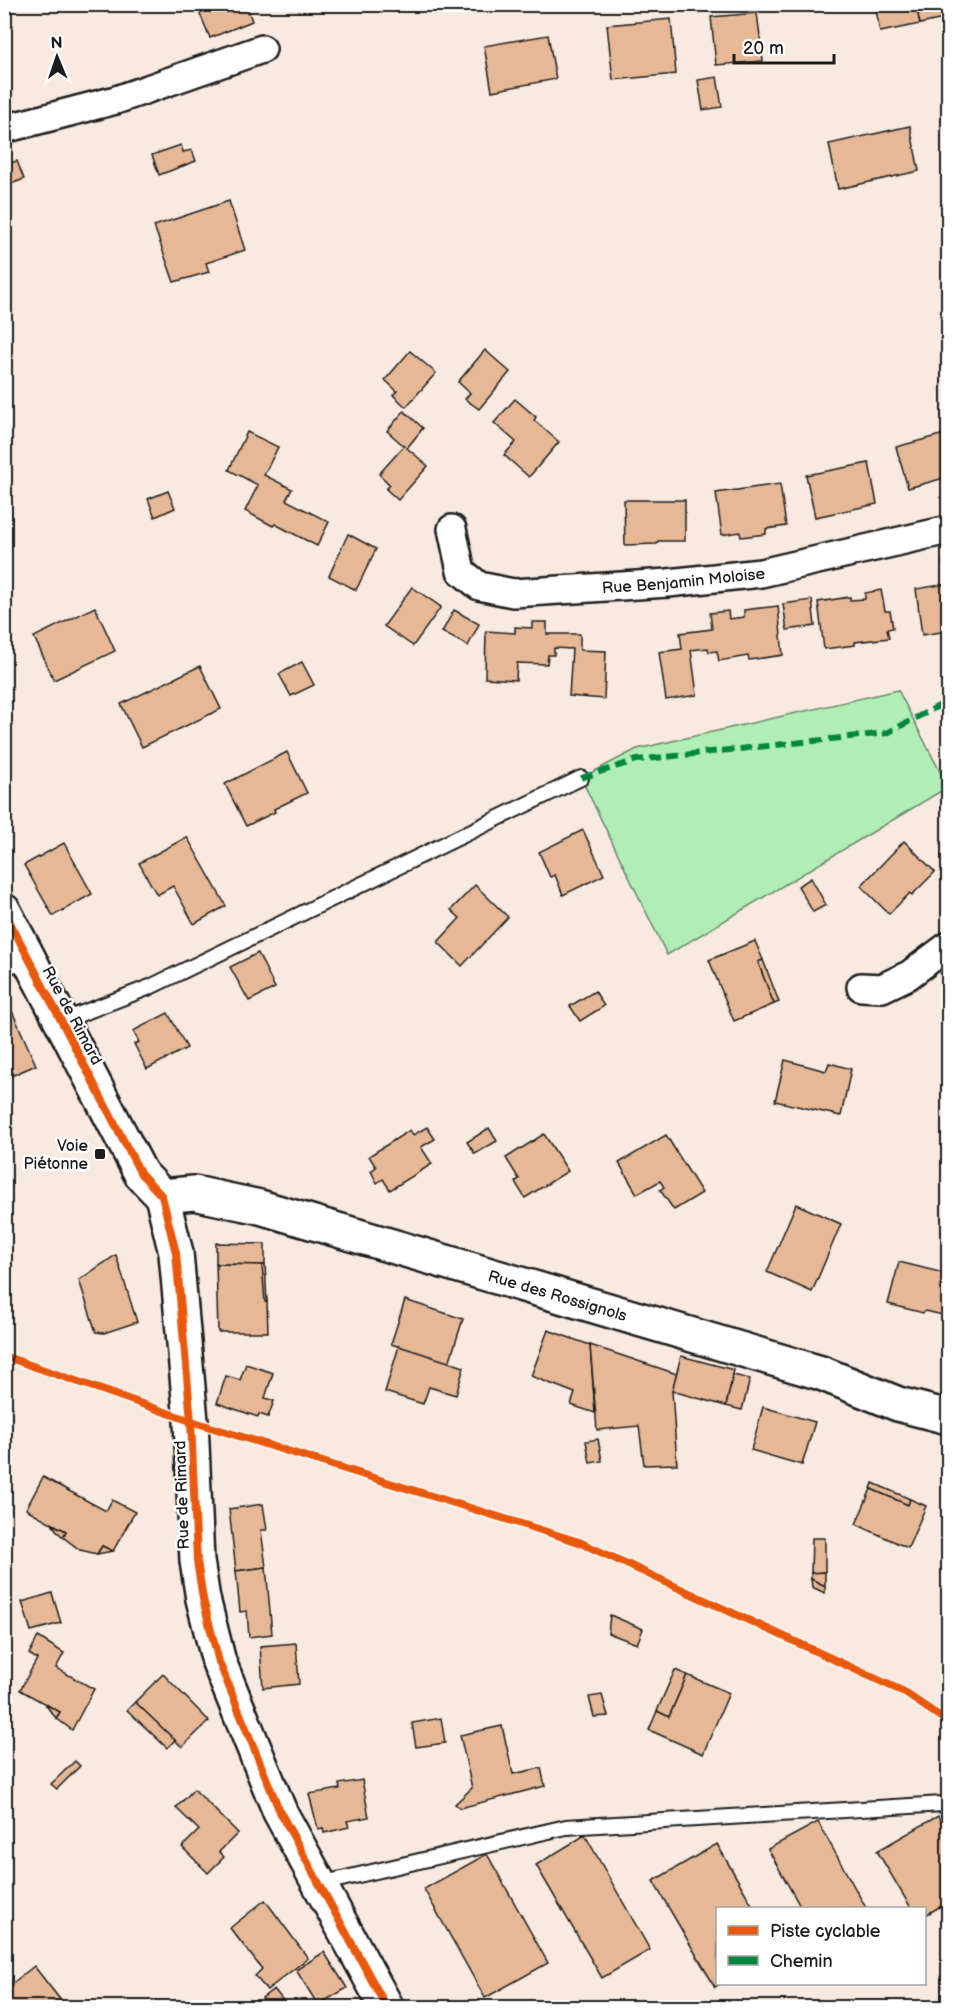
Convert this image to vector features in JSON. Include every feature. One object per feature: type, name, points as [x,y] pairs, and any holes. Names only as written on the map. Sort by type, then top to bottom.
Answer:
[{"type":"street","points":[[4,129],[116,100],[262,49]]},
{"type":"street","name":"Rue Benjamin Moloise","points":[[452,529],[461,571],[479,586],[513,593],[668,583],[761,573],[948,530]]},
{"type":"street","name":"Rue de Rimard","points":[[4,911],[17,964],[61,1021],[141,1174],[162,1196],[176,1253],[191,1421],[197,1561],[203,1599],[219,1662],[280,1812],[387,2007]]},
{"type":"street","points":[[861,987],[882,988],[909,975],[948,946]]},
{"type":"street","name":"Rue des Rossignols","points":[[162,1196],[194,1193],[260,1208],[821,1373],[898,1404],[948,1417]]},
{"type":"lane","points":[[61,1021],[150,987],[581,778]]},
{"type":"lane","points":[[320,1884],[566,1827],[943,1804]]},
{"type":"green space","points":[[898,690],[948,787],[667,955],[581,778],[637,749]]},
{"type":"building","points":[[196,4],[246,4],[252,21],[210,38]]},
{"type":"building","points":[[875,4],[916,4],[920,24],[880,32]]},
{"type":"building","points":[[916,4],[946,4],[948,18],[920,24]]},
{"type":"building","points":[[757,13],[763,61],[716,65],[711,17]]},
{"type":"building","points":[[671,19],[676,74],[613,80],[607,25]]},
{"type":"building","points":[[548,35],[556,79],[492,91],[484,46]]},
{"type":"building","points":[[717,77],[722,107],[703,110],[698,80]]},
{"type":"building","points":[[910,126],[919,171],[838,189],[829,144]]},
{"type":"building","points":[[181,145],[183,152],[192,150],[196,161],[159,175],[152,155]]},
{"type":"building","points":[[17,161],[24,179],[11,184],[8,178],[4,179],[4,165]]},
{"type":"building","points":[[229,201],[245,250],[206,263],[209,272],[174,282],[154,226]]},
{"type":"building","points":[[485,350],[510,372],[479,409],[465,399],[470,393],[458,382]]},
{"type":"building","points":[[410,351],[436,373],[406,407],[393,395],[397,391],[385,380]]},
{"type":"building","points":[[515,399],[536,417],[534,420],[559,442],[529,477],[504,455],[516,442],[494,423]]},
{"type":"building","points":[[404,411],[423,428],[407,448],[428,466],[398,500],[386,489],[390,485],[379,474],[404,446],[387,431]]},
{"type":"building","points":[[247,432],[278,447],[264,475],[292,489],[286,500],[329,522],[317,546],[245,511],[258,485],[229,470]]},
{"type":"building","points":[[948,433],[948,477],[908,488],[896,447]]},
{"type":"building","points":[[869,463],[877,504],[815,517],[806,475]]},
{"type":"building","points":[[780,484],[786,526],[766,529],[766,534],[741,537],[740,532],[722,535],[716,493]]},
{"type":"building","points":[[168,491],[175,508],[155,517],[148,499]]},
{"type":"building","points":[[624,500],[685,500],[685,541],[625,545]]},
{"type":"building","points":[[348,534],[376,549],[356,590],[329,576]]},
{"type":"building","points":[[944,562],[948,562],[948,631],[922,635],[916,589],[947,584]]},
{"type":"building","points":[[412,587],[441,607],[413,646],[384,626]]},
{"type":"building","points":[[881,590],[885,611],[890,611],[893,628],[887,629],[889,638],[824,649],[818,602],[850,597],[850,600],[865,599],[865,593]]},
{"type":"building","points":[[812,600],[815,626],[787,630],[783,604]]},
{"type":"building","points":[[778,606],[783,655],[749,660],[748,656],[719,661],[717,651],[709,652],[708,648],[691,650],[697,695],[666,700],[659,652],[682,649],[680,633],[712,629],[710,613],[728,611],[729,619],[744,617],[744,610]]},
{"type":"building","points":[[95,607],[115,651],[54,680],[34,637]]},
{"type":"building","points":[[454,610],[479,624],[468,646],[442,632]]},
{"type":"building","points":[[532,622],[547,622],[547,634],[580,634],[580,650],[606,651],[604,699],[569,696],[572,649],[554,648],[554,655],[548,655],[547,664],[517,663],[516,680],[485,678],[486,631],[515,633],[515,627],[532,628]]},
{"type":"building","points":[[302,662],[314,685],[291,696],[279,674]]},
{"type":"building","points":[[200,666],[221,709],[142,747],[121,704]]},
{"type":"building","points":[[287,752],[307,793],[246,826],[225,784]]},
{"type":"building","points":[[583,830],[604,875],[563,895],[555,875],[550,877],[539,852]]},
{"type":"building","points":[[187,837],[226,906],[194,924],[173,886],[157,895],[139,863]]},
{"type":"building","points":[[904,841],[935,872],[889,914],[861,886]]},
{"type":"building","points":[[64,843],[92,894],[53,916],[24,865]]},
{"type":"building","points":[[811,878],[826,905],[813,912],[798,886]]},
{"type":"building","points":[[475,885],[508,917],[462,966],[438,942],[460,918],[451,910]]},
{"type":"building","points":[[755,941],[763,960],[758,962],[774,1004],[734,1021],[709,960]]},
{"type":"building","points":[[258,953],[275,988],[249,1001],[230,967]]},
{"type":"building","points":[[763,960],[779,1002],[774,1004],[758,962]]},
{"type":"building","points":[[595,991],[604,1006],[580,1021],[570,1006]]},
{"type":"building","points":[[12,1011],[36,1065],[4,1079],[4,1014]]},
{"type":"building","points":[[168,1013],[187,1048],[147,1069],[134,1044],[139,1042],[133,1031]]},
{"type":"building","points":[[785,1060],[826,1071],[829,1063],[851,1069],[841,1116],[775,1101]]},
{"type":"building","points":[[427,1127],[435,1139],[421,1147],[432,1164],[390,1190],[383,1179],[377,1183],[371,1171],[376,1167],[369,1156],[410,1130],[413,1135]]},
{"type":"building","points":[[489,1128],[497,1141],[475,1154],[467,1142]]},
{"type":"building","points":[[544,1134],[568,1171],[525,1198],[515,1182],[519,1179],[506,1158]]},
{"type":"building","points":[[666,1135],[702,1193],[674,1210],[660,1190],[664,1187],[660,1181],[637,1194],[619,1163]]},
{"type":"building","points":[[796,1204],[841,1224],[812,1292],[767,1272]]},
{"type":"building","points":[[216,1243],[265,1244],[265,1265],[216,1264]]},
{"type":"building","points":[[116,1255],[137,1322],[104,1333],[96,1332],[79,1280]]},
{"type":"building","points":[[899,1262],[948,1274],[948,1316],[925,1311],[923,1313],[888,1304]]},
{"type":"building","points":[[216,1264],[262,1265],[268,1332],[218,1332]]},
{"type":"building","points":[[262,1265],[265,1265],[267,1302],[265,1302]]},
{"type":"building","points":[[405,1300],[463,1319],[449,1363],[391,1344]]},
{"type":"building","points":[[548,1330],[590,1345],[595,1413],[571,1405],[575,1393],[531,1376]]},
{"type":"building","points":[[590,1345],[677,1374],[672,1391],[677,1464],[644,1465],[639,1426],[597,1430]]},
{"type":"building","points":[[399,1346],[464,1367],[456,1395],[429,1387],[423,1404],[385,1392]]},
{"type":"building","points":[[681,1356],[734,1370],[726,1406],[672,1391]]},
{"type":"building","points":[[246,1364],[273,1373],[265,1398],[274,1401],[268,1417],[259,1414],[258,1417],[217,1403],[226,1376],[240,1380]]},
{"type":"building","points":[[733,1375],[750,1379],[742,1410],[726,1406]]},
{"type":"building","points":[[763,1407],[815,1422],[802,1465],[751,1450]]},
{"type":"building","points":[[598,1439],[602,1461],[590,1463],[586,1441]]},
{"type":"building","points":[[43,1477],[106,1511],[112,1500],[135,1512],[113,1551],[102,1546],[97,1554],[80,1550],[63,1537],[66,1531],[26,1509]]},
{"type":"building","points":[[873,1483],[910,1499],[908,1505],[871,1489]]},
{"type":"building","points":[[871,1489],[908,1505],[910,1499],[926,1506],[908,1548],[856,1524]]},
{"type":"building","points":[[263,1504],[267,1530],[261,1530],[266,1567],[236,1571],[229,1509]]},
{"type":"building","points":[[52,1524],[66,1531],[63,1537],[57,1531]]},
{"type":"building","points":[[812,1538],[825,1538],[825,1572],[811,1573]]},
{"type":"building","points":[[102,1546],[113,1551],[97,1554]]},
{"type":"building","points":[[266,1567],[272,1634],[249,1637],[247,1611],[240,1612],[236,1571]]},
{"type":"building","points":[[825,1572],[825,1586],[811,1579],[811,1573]]},
{"type":"building","points":[[811,1579],[825,1586],[825,1593],[812,1587]]},
{"type":"building","points":[[52,1593],[61,1623],[31,1631],[22,1602]]},
{"type":"building","points":[[610,1615],[643,1629],[637,1644],[608,1633]]},
{"type":"building","points":[[38,1637],[64,1653],[56,1668],[94,1689],[72,1730],[56,1718],[60,1712],[20,1690],[37,1659],[29,1654]]},
{"type":"building","points":[[296,1643],[299,1684],[263,1688],[260,1646]]},
{"type":"building","points":[[675,1670],[687,1675],[669,1717],[657,1711]]},
{"type":"building","points":[[163,1674],[209,1721],[182,1747],[135,1702]]},
{"type":"building","points":[[687,1675],[729,1693],[703,1754],[649,1730],[657,1711],[669,1717]]},
{"type":"building","points":[[602,1695],[608,1716],[594,1717],[589,1697]]},
{"type":"building","points":[[135,1702],[175,1740],[167,1748],[127,1710]]},
{"type":"building","points":[[45,1704],[60,1712],[56,1718],[51,1712]]},
{"type":"building","points":[[441,1718],[445,1743],[416,1747],[412,1723]]},
{"type":"building","points":[[502,1726],[513,1774],[541,1768],[545,1786],[460,1808],[455,1804],[472,1788],[460,1735]]},
{"type":"building","points":[[75,1761],[80,1766],[57,1789],[51,1784]]},
{"type":"building","points":[[362,1780],[369,1817],[347,1821],[349,1827],[324,1833],[323,1828],[318,1829],[309,1794],[340,1789],[339,1784]]},
{"type":"building","points":[[194,1789],[238,1833],[219,1852],[224,1857],[208,1873],[182,1847],[199,1830],[176,1808]]},
{"type":"building","points":[[938,1816],[948,1835],[948,1902],[926,1915],[926,1907],[910,1907],[877,1851]]},
{"type":"building","points":[[818,1822],[865,1907],[800,1907],[768,1849]]},
{"type":"building","points":[[585,1835],[650,1950],[602,1978],[536,1865]]},
{"type":"building","points":[[717,1844],[753,1907],[716,1907],[716,1985],[718,1985],[715,1987],[653,1881]]},
{"type":"building","points":[[487,1854],[548,1963],[485,1998],[424,1889]]},
{"type":"building","points":[[265,1900],[308,1958],[267,1990],[255,1976],[262,1969],[230,1928]]},
{"type":"building","points":[[324,1952],[347,1988],[318,2005],[296,1970]]},
{"type":"building","points":[[34,1966],[62,2002],[55,2008],[4,2008],[4,1990]]},
{"type":"building","points":[[274,1989],[289,2008],[269,2008],[262,1998]]},
{"type":"marked path","points":[[581,778],[637,760],[887,733],[948,701]]},
{"type":"cycle path","points":[[4,911],[141,1174],[162,1196],[176,1253],[191,1421],[197,1561],[203,1599],[219,1662],[280,1812],[387,2008]]},
{"type":"cycle path","points":[[4,1356],[191,1421],[579,1542],[902,1691],[948,1722]]},
{"type":"place","name":"Voie Piétonne","points":[[100,1154]]}]
